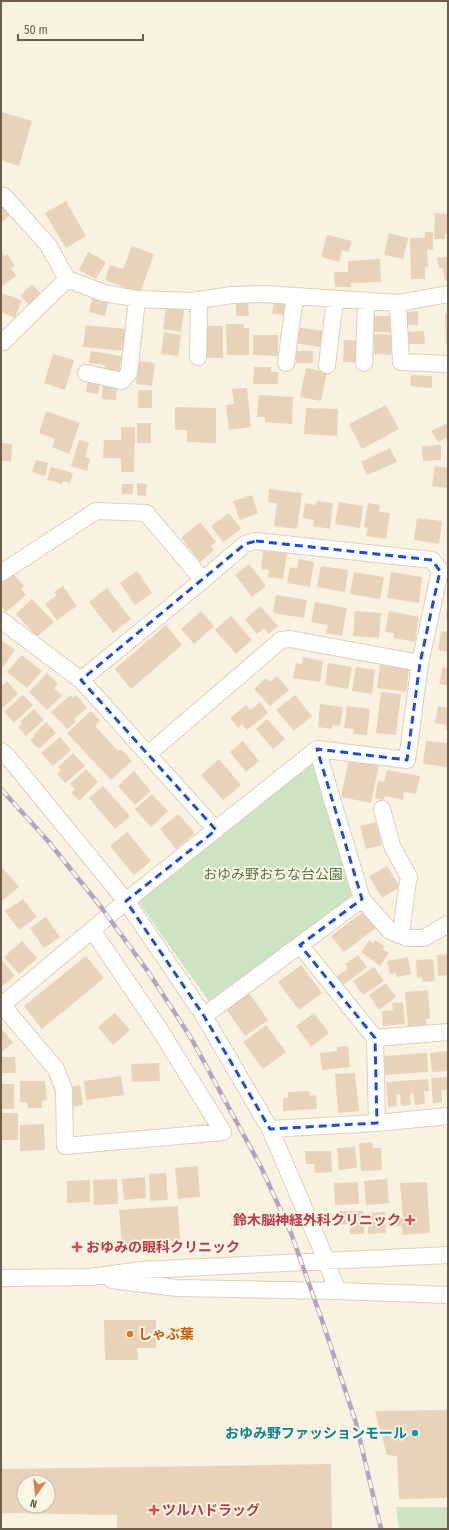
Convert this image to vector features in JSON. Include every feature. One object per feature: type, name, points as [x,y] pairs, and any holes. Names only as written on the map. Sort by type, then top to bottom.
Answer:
[{"type":"street","points":[[1,196],[4,196],[48,244],[67,280],[104,293],[137,299],[199,300],[266,294],[398,303],[448,294]]},
{"type":"street","points":[[3,342],[67,280]]},
{"type":"street","points":[[286,363],[295,296]]},
{"type":"street","points":[[86,373],[122,381],[129,373],[137,299]]},
{"type":"street","points":[[327,365],[335,299]]},
{"type":"street","points":[[198,357],[199,300]]},
{"type":"street","points":[[364,363],[366,301]]},
{"type":"street","points":[[398,303],[401,362],[448,364]]},
{"type":"street","points":[[1,573],[96,511],[146,513],[203,580]]},
{"type":"street","points":[[81,680],[245,544],[256,541],[432,560],[440,571],[420,663],[407,760],[317,749],[126,901],[1,1005],[56,1069],[64,1090],[65,1146],[223,1132],[158,1027],[92,930]]},
{"type":"street","points":[[1,620],[81,680],[216,830]]},
{"type":"street","points":[[148,754],[281,640],[290,639],[420,663]]},
{"type":"street","points":[[317,749],[362,899],[390,931],[408,938],[424,938],[448,924]]},
{"type":"street","points":[[1,751],[8,757],[126,901],[204,1016],[270,1129],[326,1260],[337,1291]]},
{"type":"street","points":[[382,809],[392,846],[409,877],[401,935]]},
{"type":"street","points":[[204,1016],[362,899]]},
{"type":"street","points":[[300,945],[375,1038],[376,1123]]},
{"type":"street","points":[[375,1038],[448,1032]]},
{"type":"street","points":[[270,1129],[376,1123],[448,1116]]},
{"type":"street","points":[[1,1278],[91,1277],[142,1270],[448,1254]]},
{"type":"street","points":[[91,1277],[176,1288],[448,1295]]},
{"type":"highlighted area","points":[[256,541],[432,560],[440,571],[420,663],[407,760],[317,749],[362,899],[300,945],[375,1038],[377,1123],[270,1129],[204,1016],[126,901],[216,830],[81,680],[245,544]]},
{"type":"green space","name":"おゆみ野おちな台公園","points":[[313,757],[353,895],[211,1004],[137,900]]},
{"type":"green space","points":[[396,1507],[448,1507],[448,1529],[399,1529]]},
{"type":"building","points":[[1,112],[32,121],[19,166],[1,160]]},
{"type":"building","points":[[66,201],[86,236],[66,248],[45,213]]},
{"type":"building","points":[[1,204],[12,213],[1,223]]},
{"type":"building","points":[[435,213],[448,214],[448,234],[445,234],[445,239],[434,239]]},
{"type":"building","points":[[425,232],[433,232],[433,250],[427,250],[428,267],[425,267],[425,279],[411,279],[410,238],[425,238]]},
{"type":"building","points":[[389,233],[408,238],[403,259],[384,255]]},
{"type":"building","points":[[327,235],[352,241],[349,252],[342,250],[339,262],[321,257]]},
{"type":"building","points":[[132,246],[154,254],[140,293],[105,280],[110,265],[123,269]]},
{"type":"building","points":[[1,251],[4,256],[7,254],[15,266],[11,268],[16,276],[2,286]]},
{"type":"building","points":[[88,252],[106,262],[96,279],[79,270]]},
{"type":"building","points":[[448,257],[448,280],[445,281],[443,268],[439,268],[437,258]]},
{"type":"building","points":[[380,259],[381,282],[351,283],[351,287],[335,287],[334,272],[348,272],[348,261]]},
{"type":"building","points":[[32,284],[43,296],[32,307],[20,296]]},
{"type":"building","points":[[1,293],[22,300],[15,318],[1,312]]},
{"type":"building","points":[[93,294],[109,298],[105,316],[89,312]]},
{"type":"building","points":[[274,300],[286,301],[284,315],[272,314]]},
{"type":"building","points":[[248,302],[249,316],[236,316],[236,303]]},
{"type":"building","points":[[166,308],[184,310],[181,332],[163,329]]},
{"type":"building","points":[[418,311],[418,325],[406,325],[406,312]]},
{"type":"building","points":[[445,313],[448,313],[448,345],[446,345]]},
{"type":"building","points":[[373,316],[391,316],[391,332],[374,332]]},
{"type":"building","points":[[226,324],[244,324],[244,328],[249,328],[249,355],[227,355]]},
{"type":"building","points":[[86,325],[125,329],[125,331],[130,331],[128,346],[123,346],[123,351],[83,347]]},
{"type":"building","points":[[207,326],[223,326],[223,358],[206,358]]},
{"type":"building","points":[[296,327],[323,331],[320,347],[294,343]]},
{"type":"building","points":[[424,331],[425,344],[406,344],[406,332]]},
{"type":"building","points":[[164,332],[181,335],[178,356],[161,354]]},
{"type":"building","points":[[374,334],[392,335],[391,355],[374,354]]},
{"type":"building","points":[[253,335],[278,335],[278,356],[253,355]]},
{"type":"building","points":[[344,340],[362,341],[361,363],[343,362]]},
{"type":"building","points":[[91,351],[122,356],[119,374],[104,371],[105,365],[89,363]]},
{"type":"building","points":[[296,351],[313,351],[313,363],[296,363]]},
{"type":"building","points":[[53,354],[74,360],[65,390],[44,383]]},
{"type":"building","points":[[138,361],[155,363],[152,386],[136,384]]},
{"type":"building","points":[[254,367],[271,367],[271,372],[278,372],[278,384],[253,384]]},
{"type":"building","points":[[306,368],[327,372],[321,401],[300,397]]},
{"type":"building","points":[[411,375],[432,376],[432,388],[410,386]]},
{"type":"building","points":[[88,380],[100,382],[98,394],[86,392]]},
{"type":"building","points":[[103,384],[117,384],[116,400],[102,399]]},
{"type":"building","points":[[247,388],[251,427],[229,430],[226,405],[234,404],[232,389]]},
{"type":"building","points":[[138,390],[152,390],[152,408],[138,408]]},
{"type":"building","points":[[259,395],[293,397],[292,424],[265,422],[265,417],[257,417]]},
{"type":"building","points":[[386,405],[399,429],[362,449],[349,424]]},
{"type":"building","points":[[175,407],[216,408],[216,443],[187,442],[187,430],[175,430]]},
{"type":"building","points":[[306,408],[338,409],[337,436],[304,434]]},
{"type":"building","points":[[46,411],[80,423],[69,454],[52,447],[55,439],[39,433]]},
{"type":"building","points":[[137,423],[151,423],[151,443],[137,443]]},
{"type":"building","points":[[447,423],[448,437],[438,442],[431,431]]},
{"type":"building","points":[[121,427],[135,427],[134,472],[121,472],[121,458],[103,458],[104,440],[121,440]]},
{"type":"building","points":[[79,440],[89,443],[85,457],[90,459],[87,471],[71,466]]},
{"type":"building","points":[[1,443],[12,444],[11,461],[1,461]]},
{"type":"building","points":[[441,445],[441,460],[423,461],[422,446]]},
{"type":"building","points":[[390,448],[397,462],[367,475],[361,462]]},
{"type":"building","points":[[36,460],[48,463],[45,476],[32,472]]},
{"type":"building","points":[[435,466],[448,468],[448,488],[432,486]]},
{"type":"building","points":[[51,467],[73,473],[70,483],[63,481],[62,484],[47,480]]},
{"type":"building","points":[[137,483],[147,484],[146,496],[137,495]]},
{"type":"building","points":[[122,484],[133,484],[133,494],[122,494]]},
{"type":"building","points":[[269,489],[302,493],[297,529],[274,526],[277,503],[268,502]]},
{"type":"building","points":[[252,495],[258,513],[240,520],[233,501]]},
{"type":"building","points":[[317,501],[333,503],[330,529],[313,526],[314,520],[303,518],[305,503],[316,505]]},
{"type":"building","points":[[339,502],[363,506],[360,528],[335,524]]},
{"type":"building","points":[[368,503],[380,505],[379,512],[390,513],[386,539],[366,536],[368,528],[364,527]]},
{"type":"building","points":[[229,513],[241,529],[223,542],[211,526]]},
{"type":"building","points":[[417,518],[442,521],[439,544],[414,540]]},
{"type":"building","points":[[200,522],[216,542],[211,546],[214,550],[200,562],[181,538]]},
{"type":"building","points":[[263,551],[287,553],[283,579],[268,577],[269,570],[261,569]]},
{"type":"building","points":[[299,559],[314,562],[310,587],[287,583],[290,567],[297,569]]},
{"type":"building","points":[[249,564],[266,586],[252,597],[235,575]]},
{"type":"building","points":[[321,566],[348,570],[345,592],[317,587]]},
{"type":"building","points":[[137,571],[152,593],[135,605],[120,583]]},
{"type":"building","points":[[12,572],[24,586],[21,589],[26,595],[6,612],[1,606],[1,581]]},
{"type":"building","points":[[354,572],[384,577],[380,599],[350,594]]},
{"type":"building","points":[[391,572],[422,577],[419,603],[387,598]]},
{"type":"building","points":[[63,586],[77,606],[57,620],[45,604],[57,595],[54,592]]},
{"type":"building","points":[[107,588],[131,619],[113,633],[89,602]]},
{"type":"building","points":[[276,595],[307,600],[304,618],[273,613]]},
{"type":"building","points":[[32,599],[54,622],[37,637],[16,614]]},
{"type":"building","points":[[315,602],[347,608],[342,636],[326,633],[328,625],[311,622]]},
{"type":"building","points":[[260,606],[278,626],[269,634],[264,628],[257,634],[245,620]]},
{"type":"building","points":[[447,608],[448,618],[446,618]]},
{"type":"building","points":[[201,611],[214,626],[194,644],[181,629]]},
{"type":"building","points":[[355,611],[381,613],[379,638],[353,636]]},
{"type":"building","points":[[389,611],[419,617],[415,642],[394,638],[394,633],[385,632]]},
{"type":"building","points":[[231,616],[252,640],[236,654],[215,630]]},
{"type":"building","points":[[166,625],[182,645],[131,689],[115,669]]},
{"type":"building","points":[[441,631],[448,632],[448,652],[438,650]]},
{"type":"building","points":[[1,640],[15,650],[3,667],[1,665]]},
{"type":"building","points":[[22,655],[42,671],[27,688],[7,672]]},
{"type":"building","points":[[303,657],[323,661],[320,682],[293,678],[296,663],[302,664]]},
{"type":"building","points":[[328,663],[352,667],[348,689],[325,685]]},
{"type":"building","points":[[380,665],[409,669],[406,692],[377,688]]},
{"type":"building","points":[[356,667],[375,670],[372,694],[352,691]]},
{"type":"building","points":[[443,667],[448,668],[448,686],[439,684]]},
{"type":"building","points":[[47,673],[58,684],[54,688],[62,696],[47,710],[29,692]]},
{"type":"building","points":[[277,676],[289,690],[270,706],[254,689],[266,678],[270,682]]},
{"type":"building","points":[[7,681],[18,694],[1,709],[1,687]]},
{"type":"building","points":[[381,692],[401,694],[396,735],[376,733]]},
{"type":"building","points":[[23,695],[33,705],[14,723],[4,712]]},
{"type":"building","points":[[71,695],[73,698],[76,695],[87,708],[74,719],[76,722],[67,729],[51,712]]},
{"type":"building","points":[[295,695],[312,716],[294,731],[276,710]]},
{"type":"building","points":[[260,702],[268,713],[247,730],[242,724],[238,728],[230,718],[246,705],[250,710]]},
{"type":"building","points":[[320,704],[343,707],[340,726],[332,725],[332,729],[318,727]]},
{"type":"building","points":[[347,706],[370,709],[367,735],[353,734],[354,729],[344,728]]},
{"type":"building","points":[[438,706],[448,708],[448,730],[445,729],[446,725],[435,723]]},
{"type":"building","points":[[34,709],[44,720],[26,736],[18,727],[22,724],[20,722]]},
{"type":"building","points":[[91,711],[100,721],[95,726],[118,751],[121,749],[132,761],[111,780],[67,733]]},
{"type":"building","points":[[267,719],[285,739],[273,749],[256,729]]},
{"type":"building","points":[[46,722],[56,733],[39,749],[30,740]]},
{"type":"building","points":[[60,737],[71,750],[53,766],[41,753]]},
{"type":"building","points":[[243,741],[259,761],[246,772],[230,752]]},
{"type":"building","points":[[426,741],[448,743],[448,767],[423,764]]},
{"type":"building","points":[[73,753],[85,766],[65,783],[57,774],[61,770],[58,767]]},
{"type":"building","points":[[219,759],[241,785],[223,800],[201,775]]},
{"type":"building","points":[[349,759],[379,765],[371,803],[341,797]]},
{"type":"building","points":[[86,769],[98,782],[79,801],[71,793],[75,789],[70,784]]},
{"type":"building","points":[[387,770],[420,776],[416,794],[404,792],[403,800],[385,796],[384,800],[375,798],[378,781],[384,782]]},
{"type":"building","points":[[134,771],[151,791],[135,805],[118,786]]},
{"type":"building","points":[[103,786],[130,816],[115,829],[89,798]]},
{"type":"building","points":[[152,794],[168,811],[151,827],[135,809]]},
{"type":"building","points":[[178,814],[195,833],[176,849],[160,829]]},
{"type":"building","points":[[376,822],[382,845],[366,849],[360,826]]},
{"type":"building","points":[[127,832],[151,861],[134,875],[110,846]]},
{"type":"building","points":[[1,866],[19,887],[1,902]]},
{"type":"building","points":[[387,866],[400,887],[382,898],[369,876]]},
{"type":"building","points":[[23,899],[37,917],[19,930],[5,911]]},
{"type":"building","points":[[363,912],[376,928],[344,952],[331,936]]},
{"type":"building","points":[[46,917],[60,937],[44,948],[30,928]]},
{"type":"building","points":[[369,940],[373,944],[375,940],[384,946],[383,949],[389,953],[380,966],[361,952]]},
{"type":"building","points":[[22,941],[37,958],[19,974],[4,957]]},
{"type":"building","points":[[448,954],[448,975],[438,976],[437,955]]},
{"type":"building","points":[[358,955],[367,967],[343,985],[337,976],[348,969],[345,964]]},
{"type":"building","points":[[86,956],[104,978],[42,1029],[24,1006]]},
{"type":"building","points":[[408,957],[411,974],[397,977],[396,973],[390,974],[387,961]]},
{"type":"building","points":[[1,959],[15,976],[1,987]]},
{"type":"building","points":[[433,959],[435,981],[423,982],[422,977],[417,978],[416,960]]},
{"type":"building","points":[[301,965],[322,993],[299,1010],[278,982]]},
{"type":"building","points":[[374,967],[384,981],[363,995],[353,981]]},
{"type":"building","points":[[386,983],[396,997],[379,1010],[369,995]]},
{"type":"building","points":[[428,990],[430,1019],[426,1019],[426,1025],[408,1027],[405,992]]},
{"type":"building","points":[[249,993],[268,1020],[245,1036],[226,1009]]},
{"type":"building","points":[[403,1002],[405,1024],[383,1026],[382,1011],[393,1010],[392,1003]]},
{"type":"building","points":[[115,1013],[130,1030],[113,1045],[98,1027]]},
{"type":"building","points":[[314,1013],[329,1033],[311,1047],[296,1026]]},
{"type":"building","points":[[266,1025],[286,1052],[263,1069],[243,1042]]},
{"type":"building","points":[[1,1028],[13,1043],[1,1052]]},
{"type":"building","points":[[348,1046],[350,1067],[322,1070],[320,1053],[337,1051],[337,1047]]},
{"type":"building","points":[[448,1051],[448,1071],[432,1072],[430,1053]]},
{"type":"building","points":[[427,1053],[428,1072],[385,1075],[384,1056]]},
{"type":"building","points":[[1,1057],[15,1057],[16,1073],[1,1073]]},
{"type":"building","points":[[159,1063],[160,1081],[132,1082],[131,1064]]},
{"type":"building","points":[[355,1073],[359,1111],[338,1113],[335,1074]]},
{"type":"building","points":[[121,1076],[124,1095],[86,1100],[84,1081]]},
{"type":"building","points":[[448,1077],[448,1090],[441,1090],[442,1102],[433,1103],[431,1078]]},
{"type":"building","points":[[428,1079],[429,1091],[424,1091],[425,1104],[415,1105],[413,1093],[410,1093],[411,1105],[401,1106],[400,1094],[396,1094],[397,1106],[388,1107],[386,1082]]},
{"type":"building","points":[[20,1081],[45,1081],[47,1100],[42,1101],[42,1108],[28,1108],[27,1102],[20,1102]]},
{"type":"building","points":[[1,1084],[14,1084],[14,1109],[1,1109]]},
{"type":"building","points":[[80,1085],[83,1105],[69,1107],[67,1087]]},
{"type":"building","points":[[309,1091],[310,1096],[316,1095],[317,1109],[283,1111],[283,1098],[288,1098],[288,1092]]},
{"type":"building","points":[[1,1113],[18,1113],[18,1140],[1,1140]]},
{"type":"building","points":[[44,1124],[45,1150],[20,1151],[20,1125]]},
{"type":"building","points":[[372,1142],[373,1148],[381,1148],[382,1170],[361,1171],[359,1143]]},
{"type":"building","points":[[355,1147],[357,1168],[339,1170],[337,1148]]},
{"type":"building","points":[[305,1151],[331,1151],[332,1172],[315,1173],[314,1164],[306,1164]]},
{"type":"building","points":[[198,1166],[200,1197],[178,1199],[175,1168]]},
{"type":"building","points":[[166,1173],[168,1200],[150,1201],[149,1174]]},
{"type":"building","points":[[145,1177],[146,1198],[124,1200],[122,1179]]},
{"type":"building","points":[[117,1179],[118,1204],[94,1205],[93,1180]]},
{"type":"building","points":[[387,1179],[389,1203],[366,1205],[364,1181]]},
{"type":"building","points":[[90,1180],[90,1202],[67,1203],[67,1181]]},
{"type":"building","points":[[358,1182],[359,1204],[335,1205],[334,1183]]},
{"type":"building","points":[[427,1182],[430,1233],[403,1235],[402,1226],[388,1227],[387,1219],[403,1218],[400,1183]]},
{"type":"building","points":[[178,1206],[180,1240],[122,1244],[119,1210]]},
{"type":"building","points":[[339,1211],[364,1211],[364,1234],[350,1234],[349,1224],[339,1225]]},
{"type":"building","points":[[385,1212],[386,1233],[368,1234],[368,1213]]},
{"type":"building","name":"しゃぶ葉","points":[[104,1320],[156,1320],[156,1348],[137,1348],[138,1360],[105,1360]]},
{"type":"building","name":"おゆみ野ファッションモール","points":[[448,1410],[448,1498],[399,1499],[397,1456],[387,1455],[375,1411]]},
{"type":"building","points":[[331,1464],[332,1529],[118,1529],[117,1515],[56,1514],[56,1474],[16,1474],[16,1513],[1,1513],[1,1469]]},
{"type":"railway","points":[[1,789],[48,841],[101,907],[149,973],[191,1038],[261,1167],[291,1233],[324,1326],[356,1423],[381,1529]]},
{"type":"place","name":"鈴木脳神経外科クリニック","points":[[410,1220]]},
{"type":"place","name":"おゆみの眼科クリニック","points":[[77,1247]]},
{"type":"place","name":"しゃぶ葉","points":[[130,1334]]},
{"type":"place","name":"おゆみ野ファッションモール","points":[[415,1433]]},
{"type":"place","name":"ツルハドラッグ","points":[[154,1510]]}]
